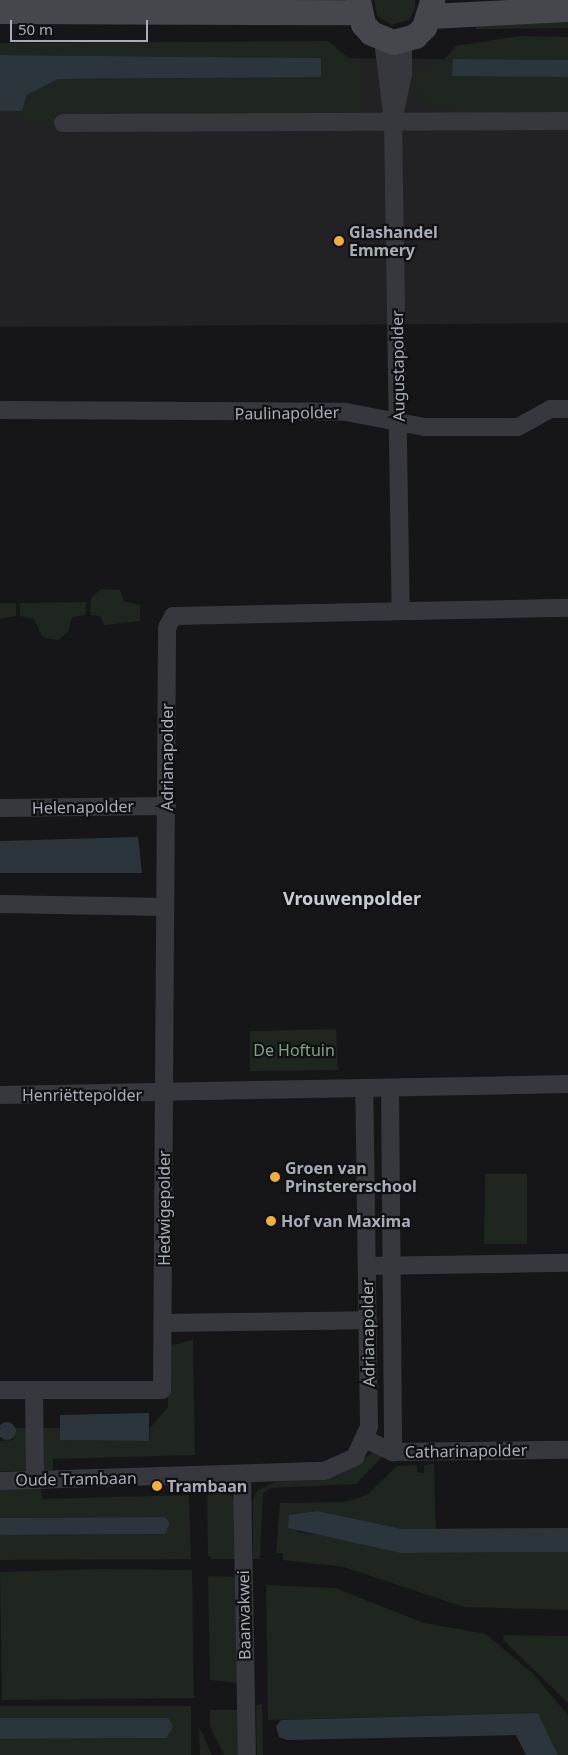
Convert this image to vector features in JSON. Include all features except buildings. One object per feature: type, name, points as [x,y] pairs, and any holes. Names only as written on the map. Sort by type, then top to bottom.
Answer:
[{"type":"main road","points":[[488,0],[526,8]]},
{"type":"main road","points":[[0,11],[358,6],[371,34],[393,40],[415,36],[431,8],[475,16],[526,8],[568,8]]},
{"type":"street","name":"Augustapolder","points":[[393,40],[401,610]]},
{"type":"street","points":[[63,122],[568,121]]},
{"type":"street","name":"Paulinapolder","points":[[0,410],[346,412],[425,428],[518,427],[550,410],[568,409]]},
{"type":"street","name":"Adrianapolder","points":[[164,1094],[167,628],[173,616],[568,608]]},
{"type":"street","name":"Helenapolder","points":[[0,808],[167,806]]},
{"type":"street","points":[[0,904],[165,907]]},
{"type":"street","points":[[164,1094],[568,1084]]},
{"type":"street","name":"Adrianapolder","points":[[364,1088],[368,1320],[367,1440]]},
{"type":"street","name":"Adrianapolder","points":[[390,1088],[393,1266],[393,1452]]},
{"type":"street","name":"Henriëttepolder","points":[[0,1095],[164,1094]]},
{"type":"street","name":"Hedwigepolder","points":[[0,1390],[162,1390],[164,1094]]},
{"type":"street","points":[[367,1266],[568,1263]]},
{"type":"street","points":[[163,1323],[368,1320]]},
{"type":"street","points":[[34,1390],[35,1480]]},
{"type":"street","points":[[242,1476],[341,1466],[367,1440]]},
{"type":"street","name":"Catharinapolder","points":[[367,1440],[393,1452],[568,1450]]},
{"type":"street","name":"Oude Trambaan","points":[[0,1481],[242,1476]]},
{"type":"street","name":"Baanvakwei","points":[[242,1476],[247,1755]]},
{"type":"shaded area","points":[[0,55],[321,58],[321,77],[58,79],[27,95],[22,111],[0,111]]},
{"type":"shaded area","points":[[321,58],[453,59],[452,75],[568,77],[568,323],[0,327],[0,111]]},
{"type":"shaded area","points":[[453,59],[568,60],[568,77],[452,76]]},
{"type":"shaded area","points":[[138,837],[142,873],[0,873],[0,841]]},
{"type":"shaded area","points":[[149,1413],[149,1441],[60,1440],[60,1415]]},
{"type":"shaded area","points":[[3,1422],[11,1422],[16,1427],[14,1438],[3,1440],[-2,1435],[-2,1427]]},
{"type":"shaded area","points":[[318,1511],[402,1529],[568,1528],[568,1552],[401,1553],[288,1528],[289,1515]]},
{"type":"shaded area","points":[[165,1517],[170,1524],[165,1534],[0,1535],[0,1518]]},
{"type":"shaded area","points":[[538,1713],[558,1755],[526,1755],[516,1735],[287,1740],[279,1737],[276,1726],[281,1720]]},
{"type":"shaded area","points":[[0,1718],[168,1718],[173,1726],[167,1738],[0,1739]]},
{"type":"green space","points":[[374,0],[415,0],[415,8],[409,20],[392,25],[377,16]]},
{"type":"green space","points":[[568,19],[568,28],[476,29],[476,23]]},
{"type":"green space","points":[[520,36],[568,37],[568,60],[453,59],[453,76],[568,77],[568,116],[460,115],[459,109],[439,109],[418,96],[415,75],[443,61],[456,46]]},
{"type":"green space","points":[[328,41],[360,67],[364,108],[352,114],[62,112],[54,115],[54,131],[44,129],[40,121],[24,122],[22,111],[27,95],[58,79],[321,77],[321,58],[0,55],[0,43]]},
{"type":"green space","points":[[101,589],[120,590],[124,601],[140,605],[140,621],[104,625],[100,616],[90,615],[91,598]]},
{"type":"green space","points":[[86,602],[86,615],[72,617],[68,632],[58,640],[43,638],[34,619],[20,616],[20,603]]},
{"type":"green space","points":[[0,603],[16,603],[16,616],[0,619]]},
{"type":"green space","name":"De Hoftuin","points":[[336,1029],[338,1070],[250,1071],[250,1031]]},
{"type":"green space","points":[[485,1174],[527,1174],[527,1244],[484,1244]]},
{"type":"green space","points":[[193,1340],[195,1455],[53,1459],[53,1470],[0,1471],[0,1441],[13,1440],[15,1428],[60,1428],[60,1440],[149,1441],[150,1428],[168,1407],[168,1346]]},
{"type":"green space","points":[[375,1450],[386,1453],[356,1484],[271,1488],[263,1493],[260,1559],[253,1559],[253,1500],[257,1491],[275,1482],[326,1479],[345,1472]]},
{"type":"green space","points":[[434,1464],[436,1530],[402,1529],[318,1511],[296,1532],[353,1539],[401,1553],[568,1552],[568,1610],[464,1607],[344,1567],[283,1560],[283,1553],[276,1553],[280,1503],[345,1502],[367,1495],[397,1466],[417,1465],[417,1472],[424,1473],[424,1465]]},
{"type":"green space","points":[[207,1486],[222,1486],[235,1500],[236,1559],[212,1559],[208,1555]]},
{"type":"green space","points":[[41,1488],[42,1499],[189,1495],[191,1559],[0,1560],[0,1535],[165,1534],[170,1525],[164,1517],[0,1518],[0,1489]]},
{"type":"green space","points":[[101,1569],[192,1570],[194,1698],[2,1700],[0,1572]]},
{"type":"green space","points":[[208,1576],[237,1577],[239,1683],[210,1680]]},
{"type":"green space","points":[[266,1585],[335,1588],[424,1623],[486,1634],[533,1674],[568,1715],[568,1755],[558,1755],[538,1713],[268,1720]]},
{"type":"green space","points":[[504,1635],[568,1636],[568,1703],[503,1640]]},
{"type":"green space","points":[[262,1704],[263,1755],[257,1755],[256,1705]]},
{"type":"green space","points":[[0,1706],[191,1706],[191,1755],[0,1755],[0,1739],[166,1738],[168,1718],[0,1718]]},
{"type":"green space","points":[[210,1710],[239,1710],[240,1755],[224,1755],[210,1726]]},
{"type":"green space","points":[[199,1727],[212,1755],[200,1755]]},
{"type":"place","name":"Glashandel Emmery","points":[[339,241]]},
{"type":"place","name":"Groen van Prinstererschool","points":[[275,1177]]},
{"type":"place","name":"Hof van Maxima","points":[[271,1221]]},
{"type":"place","name":"Trambaan","points":[[157,1486]]},
{"type":"district","name":"Vrouwenpolder","points":[[352,898]]}]
